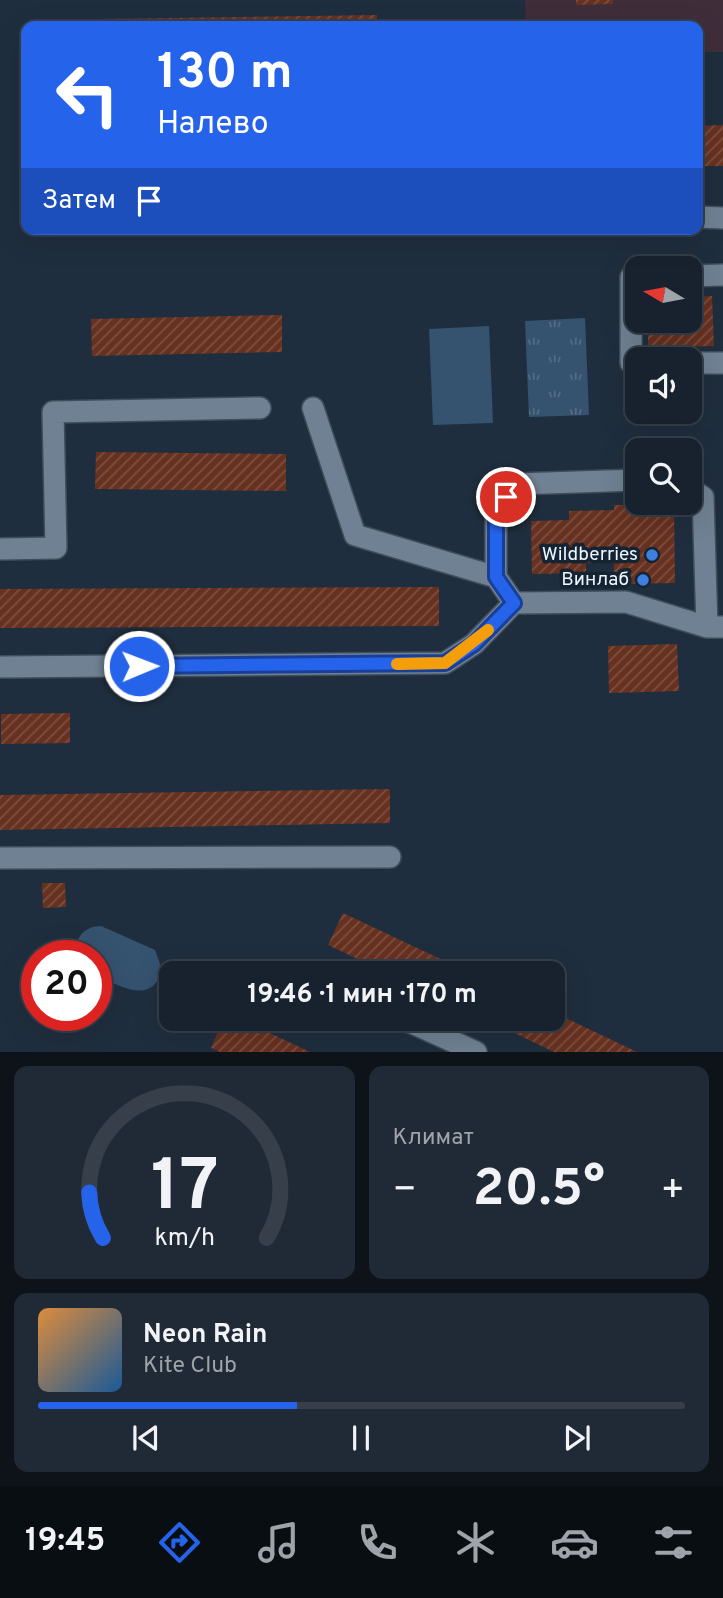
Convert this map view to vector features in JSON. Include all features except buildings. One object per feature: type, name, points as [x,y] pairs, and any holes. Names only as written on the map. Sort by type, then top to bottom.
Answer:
[{"type":"lane","points":[[703,217],[723,218]]},
{"type":"lane","points":[[702,276],[723,275]]},
{"type":"lane","points":[[702,363],[723,363]]},
{"type":"lane","points":[[0,549],[56,548],[53,412],[260,408]]},
{"type":"lane","points":[[313,408],[355,535],[496,577]]},
{"type":"lane","points":[[514,603],[496,577],[496,509],[517,484],[625,480]]},
{"type":"lane","points":[[0,667],[445,663],[474,644],[514,603],[626,602],[715,627],[702,496]]},
{"type":"lane","points":[[0,858],[390,857]]},
{"type":"lane","points":[[430,1031],[476,1052]]},
{"type":"shaded area","points":[[525,0],[723,0],[723,52],[703,52],[703,21],[526,21]]},
{"type":"green space","points":[[585,318],[589,415],[529,417],[525,321]]},
{"type":"green space","points":[[489,326],[493,423],[433,425],[429,329]]},
{"type":"green space","points":[[101,926],[155,950],[159,961],[159,977],[151,988],[134,990],[112,983],[112,940],[78,940],[85,931]]},
{"type":"slow traffic","points":[[397,664],[445,663],[474,644],[488,630]]},
{"type":"place","name":"Wildberries","points":[[652,555]]},
{"type":"place","name":"Винлаб","points":[[643,580]]},
{"type":"route","points":[[139,666],[445,663],[474,644],[514,603],[496,577],[496,509],[506,497]]}]
